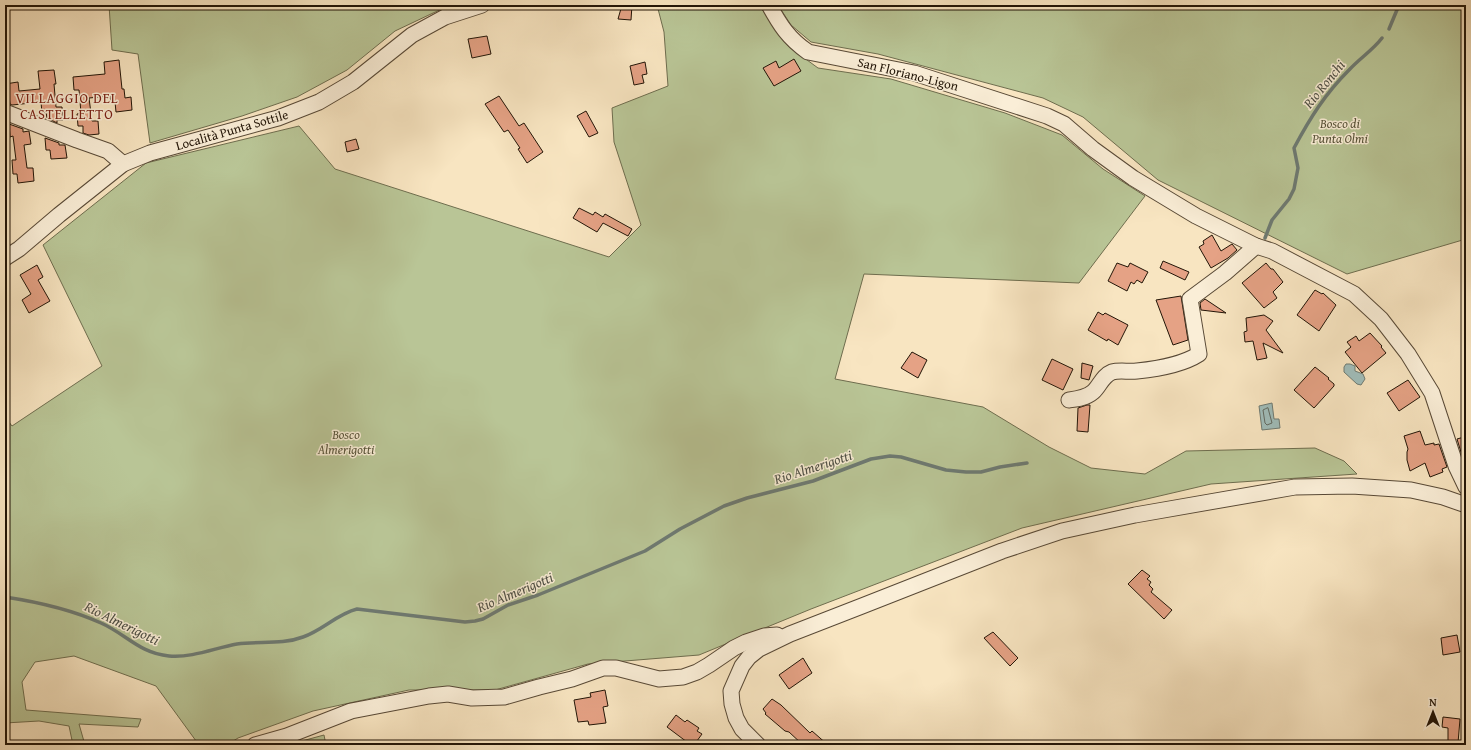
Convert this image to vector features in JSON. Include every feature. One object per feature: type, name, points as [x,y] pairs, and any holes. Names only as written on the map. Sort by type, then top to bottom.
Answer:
[{"type":"street","name":"Località Punta Sottile","points":[[5,258],[19,249],[59,214],[123,164],[150,153],[278,118],[319,102],[353,82],[412,35],[445,17],[482,5]]},
{"type":"street","name":"San Floriano-Ligon","points":[[769,5],[785,32],[808,52],[914,73],[1020,106],[1064,124],[1093,149],[1133,178],[1196,216],[1256,246],[1272,252],[1354,294],[1381,319],[1408,354],[1432,393],[1456,466],[1466,487]]},
{"type":"street","points":[[5,112],[108,151],[123,164]]},
{"type":"street","points":[[1069,400],[1084,397],[1093,392],[1103,379],[1112,372],[1136,371],[1163,367],[1191,359],[1199,354],[1190,299],[1225,273],[1256,246]]},
{"type":"street","points":[[758,745],[742,729],[736,718],[732,704],[731,691],[742,666],[749,657],[759,649],[790,634],[1002,551],[1062,531],[1135,515],[1295,487],[1352,486],[1411,490],[1443,497],[1466,505]]},
{"type":"street","points":[[255,745],[287,736],[351,711],[448,694],[472,698],[504,697],[539,686],[572,679],[603,668],[616,668],[659,679],[683,677],[709,665],[734,648],[746,642],[764,636],[790,634]]},
{"type":"green space","points":[[109,5],[450,5],[395,31],[347,70],[297,97],[242,116],[150,143],[138,54],[112,50]]},
{"type":"green space","name":"Bosco Almerigotti","points":[[657,5],[759,5],[788,46],[818,68],[891,79],[1005,113],[1062,135],[1103,169],[1145,196],[1079,283],[864,274],[835,379],[983,407],[1049,447],[1091,468],[1145,474],[1186,451],[1315,448],[1344,461],[1357,474],[1211,484],[1022,528],[811,609],[699,655],[588,664],[495,690],[409,690],[313,711],[238,738],[227,745],[199,745],[156,686],[74,656],[35,662],[22,682],[26,710],[141,719],[138,727],[79,724],[85,745],[73,745],[69,726],[39,721],[5,723],[5,417],[12,426],[102,366],[43,245],[146,163],[299,126],[335,169],[609,257],[641,225],[614,142],[612,108],[668,86],[664,32]]},
{"type":"green space","name":"Bosco di Punta Olmi","points":[[778,5],[1466,5],[1466,239],[1347,274],[1158,180],[1083,117],[1043,98],[878,54],[811,42],[791,25]]},
{"type":"green space","points":[[324,735],[326,745],[287,745]]},
{"type":"water","points":[[1346,364],[1355,366],[1355,371],[1363,374],[1365,379],[1361,385],[1357,384],[1344,372],[1344,367]]},
{"type":"water","points":[[1272,403],[1274,419],[1279,419],[1280,428],[1262,430],[1259,406]]},
{"type":"building","points":[[622,5],[632,5],[631,20],[618,19]]},
{"type":"building","points":[[487,36],[491,54],[472,58],[468,39]]},
{"type":"building","points":[[794,59],[801,71],[774,86],[763,68],[776,61],[779,68]]},
{"type":"building","points":[[119,60],[122,89],[124,89],[125,98],[131,97],[132,110],[116,112],[115,102],[111,103],[110,96],[89,98],[92,121],[98,121],[99,134],[89,135],[83,133],[83,126],[78,126],[77,114],[81,113],[79,90],[74,90],[73,77],[105,74],[104,62]]},
{"type":"building","points":[[645,62],[647,74],[642,75],[644,83],[634,85],[630,66]]},
{"type":"building","points":[[54,70],[56,84],[54,84],[56,107],[62,107],[63,120],[57,120],[57,123],[47,118],[46,112],[42,113],[41,102],[10,104],[9,96],[5,96],[5,84],[18,82],[19,91],[40,89],[38,71]]},
{"type":"building","points":[[499,96],[519,126],[524,123],[543,152],[527,163],[518,149],[520,148],[508,130],[504,132],[485,104]]},
{"type":"building","points":[[586,111],[598,133],[589,137],[577,116]]},
{"type":"building","points":[[9,124],[23,129],[23,132],[29,131],[31,144],[24,145],[27,168],[33,168],[34,181],[18,183],[17,174],[13,174],[12,160],[16,160],[13,136],[10,137]]},
{"type":"building","points":[[45,138],[59,143],[59,145],[65,145],[67,158],[51,159],[50,150],[46,150]]},
{"type":"building","points":[[356,139],[359,149],[347,152],[345,142]]},
{"type":"building","points":[[579,208],[593,215],[595,212],[603,217],[605,214],[632,229],[628,236],[603,223],[597,232],[573,218]]},
{"type":"building","points":[[1212,235],[1221,251],[1232,244],[1237,250],[1228,258],[1211,268],[1199,247],[1204,244],[1203,241]]},
{"type":"building","points":[[1163,261],[1189,272],[1185,280],[1160,268]]},
{"type":"building","points":[[1117,263],[1128,267],[1130,263],[1148,272],[1142,283],[1137,280],[1134,284],[1131,282],[1127,291],[1108,281]]},
{"type":"building","points":[[1266,263],[1271,269],[1273,269],[1283,282],[1273,292],[1277,298],[1264,308],[1242,283]]},
{"type":"building","points":[[37,265],[43,277],[38,280],[50,301],[29,313],[22,300],[31,294],[20,275]]},
{"type":"building","points":[[1315,290],[1322,294],[1323,293],[1336,305],[1319,331],[1297,315]]},
{"type":"building","points":[[1181,296],[1188,340],[1173,345],[1156,300]]},
{"type":"building","points":[[1205,299],[1226,313],[1201,310],[1200,303]]},
{"type":"building","points":[[1098,312],[1103,315],[1105,313],[1128,325],[1118,345],[1108,339],[1107,341],[1088,330]]},
{"type":"building","points":[[1264,315],[1273,321],[1266,330],[1283,353],[1263,343],[1267,358],[1257,360],[1253,341],[1245,342],[1244,332],[1247,331],[1246,318]]},
{"type":"building","points":[[1370,333],[1382,346],[1381,347],[1386,353],[1362,373],[1345,352],[1351,347],[1347,342],[1356,336],[1359,341]]},
{"type":"building","points":[[912,352],[927,360],[918,378],[901,368]]},
{"type":"building","points":[[1052,359],[1073,369],[1063,390],[1042,380]]},
{"type":"building","points":[[1082,363],[1093,366],[1089,380],[1081,378]]},
{"type":"building","points":[[1315,367],[1329,378],[1328,379],[1334,384],[1334,386],[1314,408],[1294,390]]},
{"type":"building","points":[[1408,380],[1420,397],[1399,411],[1387,393]]},
{"type":"building","points":[[1090,405],[1088,432],[1077,431],[1078,408]]},
{"type":"building","points":[[1420,431],[1425,445],[1434,443],[1434,445],[1439,444],[1447,467],[1442,469],[1443,472],[1430,477],[1425,463],[1410,471],[1407,460],[1408,449],[1404,436]]},
{"type":"building","points":[[1464,437],[1466,442],[1466,461],[1464,462],[1457,439]]},
{"type":"building","points":[[1142,570],[1150,576],[1147,579],[1151,582],[1149,585],[1153,589],[1151,592],[1172,610],[1164,619],[1128,584]]},
{"type":"building","points":[[993,632],[1018,658],[1010,666],[984,638]]},
{"type":"building","points":[[1457,635],[1460,652],[1443,655],[1441,638]]},
{"type":"building","points":[[803,658],[812,673],[789,689],[779,675]]},
{"type":"building","points":[[605,690],[608,706],[603,707],[606,723],[589,725],[588,721],[578,722],[574,700],[591,697],[590,693]]},
{"type":"building","points":[[772,699],[781,705],[810,733],[812,731],[828,745],[803,745],[789,732],[785,731],[765,714],[766,713],[763,709]]},
{"type":"building","points":[[676,715],[685,722],[687,720],[699,728],[697,731],[702,734],[694,745],[691,745],[667,727]]},
{"type":"building","points":[[1443,717],[1460,719],[1458,743],[1448,742],[1448,728],[1442,727]]},
{"type":"waterway","name":"Rio Ronchi","points":[[1389,29],[1399,5]]},
{"type":"waterway","name":"Rio Ronchi","points":[[1265,238],[1272,220],[1289,199],[1294,189],[1298,168],[1294,148],[1306,127],[1318,107],[1340,79],[1382,38]]},
{"type":"waterway","name":"Rio Almerigotti","points":[[5,597],[42,604],[78,614],[110,627],[149,651],[169,656],[186,656],[237,644],[287,641],[310,634],[343,614],[357,609],[465,622],[475,621],[483,619],[508,605],[538,595],[645,551],[680,529],[724,506],[747,498],[813,481],[871,459],[890,456],[901,457],[946,470],[966,472],[981,472],[1000,467],[1027,463]]},
{"type":"district","name":"VILLAGGIO DEL CASTELLETTO","points":[[67,106]]}]
